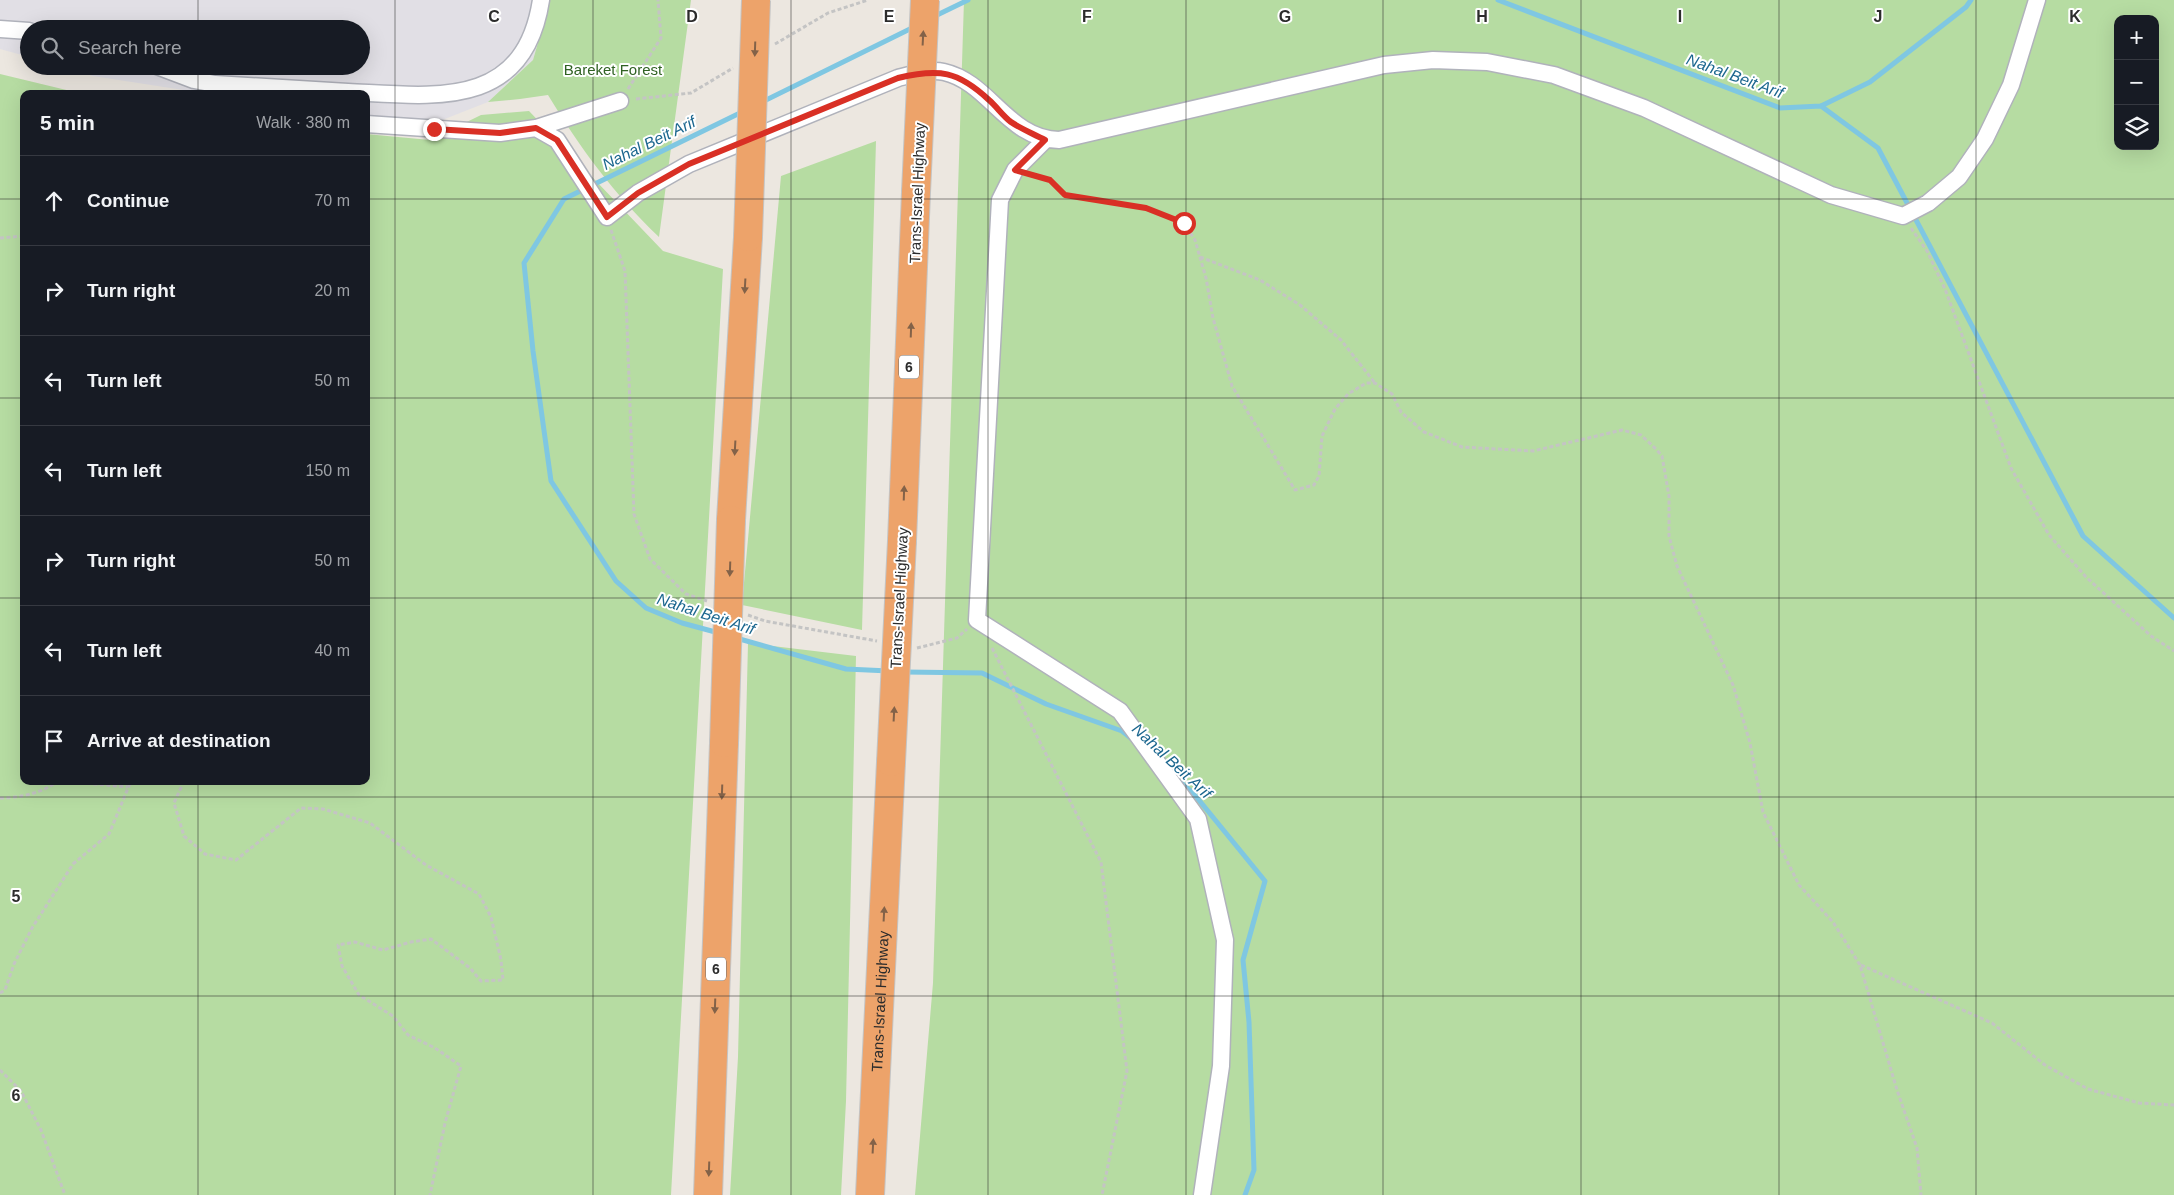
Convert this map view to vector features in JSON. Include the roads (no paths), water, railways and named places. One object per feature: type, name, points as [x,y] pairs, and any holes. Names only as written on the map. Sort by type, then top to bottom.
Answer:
[{"type":"highway","name":"6","points":[[708,1195],[731,520],[748,237],[756,0]]},
{"type":"highway","name":"Trans-Israel Highway","points":[[870,1195],[902,541],[925,0]]},
{"type":"street","points":[[370,93],[422,96],[464,92],[494,80],[509,68],[533,30],[541,0]]},
{"type":"street","points":[[536,128],[557,140],[607,217],[638,193],[689,164],[898,78],[922,72],[942,72],[961,78],[988,99],[1012,122],[1045,140],[1059,140],[1384,65],[1433,60],[1487,62],[1554,75],[1644,108],[1831,195],[1903,216],[1928,203],[1959,177],[1985,139],[2011,85],[2037,0]]},
{"type":"street","points":[[0,29],[20,31]]},
{"type":"street","points":[[172,75],[191,87],[214,84],[318,90]]},
{"type":"street","points":[[370,124],[500,133],[536,128],[620,100]]},
{"type":"street","points":[[1045,140],[1015,170],[1000,200],[977,620],[1120,711],[1198,819],[1225,940],[1221,1066],[1202,1195]]},
{"type":"waterway","name":"Nahal Beit Arif","points":[[933,17],[968,0]]},
{"type":"waterway","name":"Nahal Beit Arif","points":[[1498,0],[1780,108],[1821,106],[1870,82],[1966,7],[1971,0]]},
{"type":"waterway","name":"Nahal Beit Arif","points":[[760,103],[914,27]]},
{"type":"waterway","points":[[1821,106],[1878,148],[2083,536],[2174,618]]},
{"type":"waterway","name":"Nahal Beit Arif","points":[[719,633],[682,623],[646,608],[616,581],[551,481],[533,351],[524,263],[564,199],[744,111]]},
{"type":"waterway","name":"Nahal Beit Arif","points":[[736,638],[846,669],[889,671]]},
{"type":"waterway","name":"Nahal Beit Arif","points":[[905,672],[982,673],[1046,704],[1122,731],[1132,739]]},
{"type":"waterway","name":"Nahal Beit Arif","points":[[1179,781],[1194,794],[1265,881],[1243,960],[1249,1022],[1254,1170],[1245,1195]]},
{"type":"park label","name":"Bareket Forest","points":[[613,69]]}]
